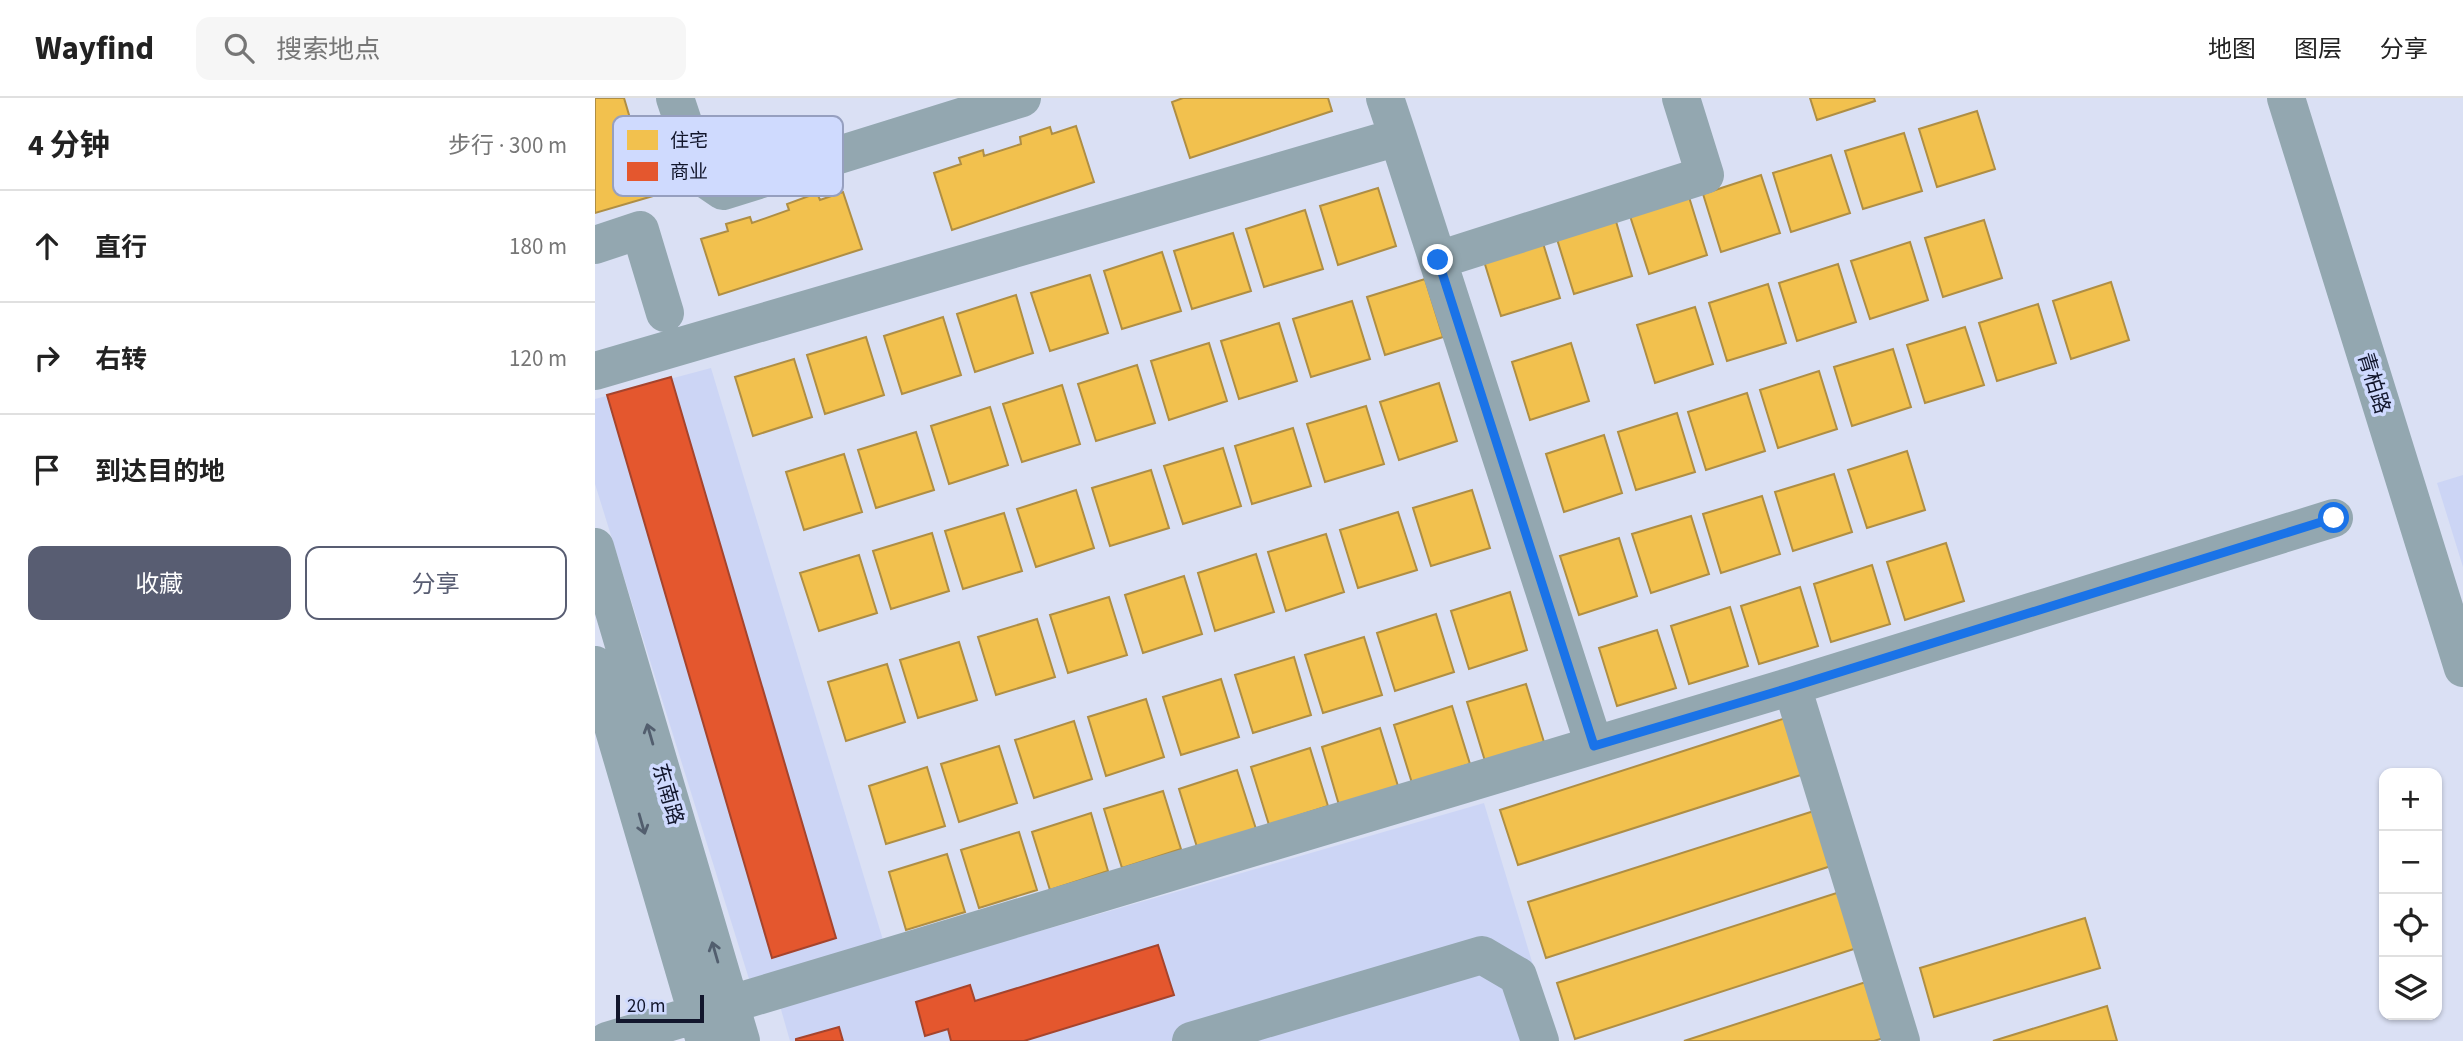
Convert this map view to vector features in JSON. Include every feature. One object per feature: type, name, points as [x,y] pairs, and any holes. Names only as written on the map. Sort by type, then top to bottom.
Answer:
[{"type":"street","points":[[675,98],[681,116]]},
{"type":"street","points":[[843,154],[1022,98]]},
{"type":"street","points":[[1385,98],[1594,746]]},
{"type":"street","points":[[1438,260],[1706,175],[1681,98]]},
{"type":"street","name":"青柏路","points":[[2286,98],[2463,668]]},
{"type":"street","points":[[595,371],[1398,137]]},
{"type":"street","points":[[595,244],[640,230],[665,313]]},
{"type":"street","points":[[607,1041],[711,1019],[2334,518]]},
{"type":"street","name":"东南路","points":[[595,547],[711,1019]]},
{"type":"street","name":"东南路","points":[[595,665],[711,1019],[741,1041]]},
{"type":"street","points":[[1792,687],[1901,1041]]},
{"type":"street","points":[[1191,1041],[1482,955],[1518,976],[1540,1041]]},
{"type":"shaded area","points":[[711,368],[883,940],[749,979],[595,484],[595,399]]},
{"type":"shaded area","points":[[2463,475],[2463,567],[2437,483]]},
{"type":"shaded area","points":[[1484,803],[1556,1041],[790,1041],[780,1006]]},
{"type":"building: 住宅","points":[[595,98],[624,98],[629,116],[613,116],[613,196],[653,196],[595,213]]},
{"type":"building: 住宅","points":[[1183,98],[1328,98],[1332,111],[1190,158],[1172,102]]},
{"type":"building: 住宅","points":[[1810,98],[1874,98],[1875,101],[1817,120]]},
{"type":"building: 住宅","points":[[1977,111],[1995,169],[1937,187],[1919,129]]},
{"type":"building: 住宅","points":[[1076,126],[1094,182],[952,230],[934,173],[961,164],[959,158],[983,150],[984,156],[1021,144],[1020,137],[1050,127],[1052,134]]},
{"type":"building: 住宅","points":[[1904,133],[1922,191],[1863,209],[1845,151]]},
{"type":"building: 住宅","points":[[1831,155],[1850,213],[1791,232],[1773,173]]},
{"type":"building: 住宅","points":[[1761,175],[1780,233],[1721,252],[1703,194]]},
{"type":"building: 住宅","points":[[1378,188],[1396,246],[1338,265],[1320,206]]},
{"type":"building: 住宅","points":[[843,192],[862,249],[719,295],[701,239],[728,231],[726,224],[750,217],[752,223],[789,210],[787,204],[809,196],[818,196],[820,200],[843,196]]},
{"type":"building: 住宅","points":[[1689,197],[1707,255],[1649,274],[1630,216]]},
{"type":"building: 住宅","points":[[1305,210],[1323,269],[1264,287],[1246,229]]},
{"type":"building: 住宅","points":[[1615,218],[1632,276],[1574,294],[1556,236]]},
{"type":"building: 住宅","points":[[1984,220],[2002,278],[1943,297],[1925,238]]},
{"type":"building: 住宅","points":[[1233,233],[1251,291],[1192,309],[1174,251]]},
{"type":"building: 住宅","points":[[1542,240],[1560,298],[1501,316],[1483,258]]},
{"type":"building: 住宅","points":[[1910,242],[1928,300],[1870,319],[1851,261]]},
{"type":"building: 住宅","points":[[1162,252],[1181,311],[1122,329],[1104,271]]},
{"type":"building: 住宅","points":[[1838,264],[1856,322],[1797,341],[1779,283]]},
{"type":"building: 住宅","points":[[1090,275],[1108,333],[1050,351],[1031,293]]},
{"type":"building: 住宅","points":[[1425,279],[1443,337],[1385,355],[1367,297]]},
{"type":"building: 住宅","points":[[2111,282],[2129,340],[2071,359],[2053,301]]},
{"type":"building: 住宅","points":[[1768,284],[1786,343],[1727,361],[1709,303]]},
{"type":"building: 住宅","points":[[1016,295],[1033,353],[975,372],[957,314]]},
{"type":"building: 住宅","points":[[1352,301],[1370,359],[1311,377],[1293,319]]},
{"type":"building: 住宅","points":[[2038,304],[2056,363],[1997,381],[1979,323]]},
{"type":"building: 住宅","points":[[1695,307],[1713,364],[1655,383],[1637,325]]},
{"type":"building: 住宅","points":[[943,317],[961,375],[902,394],[884,336]]},
{"type":"building: 住宅","points":[[1279,323],[1297,381],[1239,399],[1221,341]]},
{"type":"building: 住宅","points":[[1965,327],[1984,385],[1925,403],[1907,345]]},
{"type":"building: 住宅","points":[[866,337],[884,395],[825,414],[807,355]]},
{"type":"building: 住宅","points":[[1209,343],[1227,401],[1169,420],[1151,361]]},
{"type":"building: 住宅","points":[[1571,343],[1589,401],[1530,420],[1512,362]]},
{"type":"building: 住宅","points":[[1893,349],[1911,407],[1852,426],[1834,367]]},
{"type":"building: 住宅","points":[[794,359],[812,417],[753,436],[735,377]]},
{"type":"building: 住宅","points":[[1137,365],[1155,423],[1096,441],[1078,384]]},
{"type":"building: 住宅","points":[[1819,371],[1837,429],[1778,448],[1760,390]]},
{"type":"building: 住宅","points":[[1439,383],[1457,441],[1399,460],[1380,402]]},
{"type":"building: 住宅","points":[[1062,385],[1080,444],[1022,462],[1003,404]]},
{"type":"building: 住宅","points":[[1747,393],[1765,451],[1706,470],[1688,412]]},
{"type":"building: 住宅","points":[[1366,406],[1384,464],[1325,482],[1307,424]]},
{"type":"building: 住宅","points":[[990,407],[1008,465],[949,484],[931,426]]},
{"type":"building: 住宅","points":[[1677,413],[1695,472],[1636,490],[1618,432]]},
{"type":"building: 住宅","points":[[1293,428],[1311,486],[1252,504],[1235,446]]},
{"type":"building: 住宅","points":[[916,432],[934,490],[876,508],[858,450]]},
{"type":"building: 住宅","points":[[1604,435],[1622,493],[1564,512],[1546,454]]},
{"type":"building: 住宅","points":[[1223,448],[1241,506],[1183,524],[1164,466]]},
{"type":"building: 住宅","points":[[1907,451],[1925,510],[1867,528],[1848,470]]},
{"type":"building: 住宅","points":[[844,454],[862,512],[804,530],[786,472]]},
{"type":"building: 住宅","points":[[1151,470],[1169,528],[1110,546],[1092,488]]},
{"type":"building: 住宅","points":[[1834,474],[1852,532],[1793,551],[1775,492]]},
{"type":"building: 住宅","points":[[1076,490],[1094,548],[1036,567],[1017,509]]},
{"type":"building: 住宅","points":[[1472,490],[1490,548],[1431,566],[1413,508]]},
{"type":"building: 住宅","points":[[1762,496],[1780,554],[1721,573],[1703,514]]},
{"type":"building: 住宅","points":[[1398,512],[1417,570],[1358,588],[1340,530]]},
{"type":"building: 住宅","points":[[1004,513],[1022,571],[963,589],[945,531]]},
{"type":"building: 住宅","points":[[1691,516],[1709,574],[1651,593],[1632,534]]},
{"type":"building: 住宅","points":[[932,533],[949,591],[891,609],[873,551]]},
{"type":"building: 住宅","points":[[1326,534],[1344,592],[1286,611],[1268,552]]},
{"type":"building: 住宅","points":[[1619,538],[1637,596],[1579,615],[1560,556]]},
{"type":"building: 住宅","points":[[1946,543],[1964,601],[1905,620],[1887,562]]},
{"type":"building: 住宅","points":[[1256,554],[1274,612],[1215,631],[1198,573]]},
{"type":"building: 住宅","points":[[859,555],[877,613],[819,631],[800,573]]},
{"type":"building: 住宅","points":[[1872,565],[1890,624],[1831,642],[1814,584]]},
{"type":"building: 住宅","points":[[1184,576],[1202,634],[1143,653],[1125,595]]},
{"type":"building: 住宅","points":[[1800,587],[1818,646],[1759,664],[1741,606]]},
{"type":"building: 住宅","points":[[1510,592],[1527,650],[1469,669],[1451,611]]},
{"type":"building: 住宅","points":[[1109,597],[1127,655],[1068,673],[1050,615]]},
{"type":"building: 住宅","points":[[1730,607],[1748,666],[1689,684],[1671,626]]},
{"type":"building: 住宅","points":[[1436,614],[1454,672],[1395,691],[1377,633]]},
{"type":"building: 住宅","points":[[1037,619],[1055,677],[996,695],[978,637]]},
{"type":"building: 住宅","points":[[1657,630],[1676,688],[1617,706],[1599,648]]},
{"type":"building: 住宅","points":[[1364,637],[1382,695],[1323,713],[1305,655]]},
{"type":"building: 住宅","points":[[959,642],[977,700],[918,718],[900,660]]},
{"type":"building: 住宅","points":[[1294,657],[1311,715],[1253,733],[1235,675]]},
{"type":"building: 住宅","points":[[887,664],[905,722],[846,741],[828,682]]},
{"type":"building: 住宅","points":[[1221,679],[1239,737],[1181,755],[1163,697]]},
{"type":"building: 住宅","points":[[1526,684],[1544,742],[1485,761],[1467,702]]},
{"type":"building: 住宅","points":[[1146,699],[1164,757],[1106,776],[1088,717]]},
{"type":"building: 住宅","points":[[1452,706],[1470,764],[1412,783],[1394,725]]},
{"type":"building: 住宅","points":[[1789,717],[1807,773],[1518,865],[1500,810]]},
{"type":"building: 住宅","points":[[1074,721],[1092,779],[1034,798],[1015,740]]},
{"type":"building: 住宅","points":[[1380,728],[1398,786],[1339,805],[1322,747]]},
{"type":"building: 住宅","points":[[999,746],[1017,803],[959,822],[941,764]]},
{"type":"building: 住宅","points":[[1310,748],[1328,806],[1269,825],[1251,767]]},
{"type":"building: 住宅","points":[[927,767],[945,826],[886,844],[869,786]]},
{"type":"building: 住宅","points":[[1237,770],[1256,829],[1197,847],[1179,789]]},
{"type":"building: 住宅","points":[[1163,791],[1181,849],[1122,868],[1104,809]]},
{"type":"building: 住宅","points":[[1817,810],[1834,865],[1546,958],[1528,902]]},
{"type":"building: 住宅","points":[[1091,813],[1108,871],[1050,890],[1032,832]]},
{"type":"building: 住宅","points":[[1019,832],[1037,890],[979,908],[961,850]]},
{"type":"building: 住宅","points":[[947,854],[965,912],[906,930],[889,872]]},
{"type":"building: 住宅","points":[[1846,890],[1863,946],[1575,1039],[1557,983]]},
{"type":"building: 住宅","points":[[2085,918],[2100,968],[1934,1017],[1920,968]]},
{"type":"building: 住宅","points":[[1872,980],[1890,1036],[1874,1041],[1684,1041]]},
{"type":"building: 住宅","points":[[2107,1006],[2117,1041],[1993,1041]]},
{"type":"building: 商业","points":[[671,377],[836,938],[772,958],[607,395]]},
{"type":"building: 商业","points":[[1158,945],[1174,995],[1024,1041],[951,1041],[948,1029],[925,1036],[916,1002],[970,985],[975,1001]]},
{"type":"building: 商业","points":[[839,1027],[843,1041],[796,1041],[796,1039]]},
{"type":"route","points":[[1438,260],[1594,746],[2334,518]]}]
